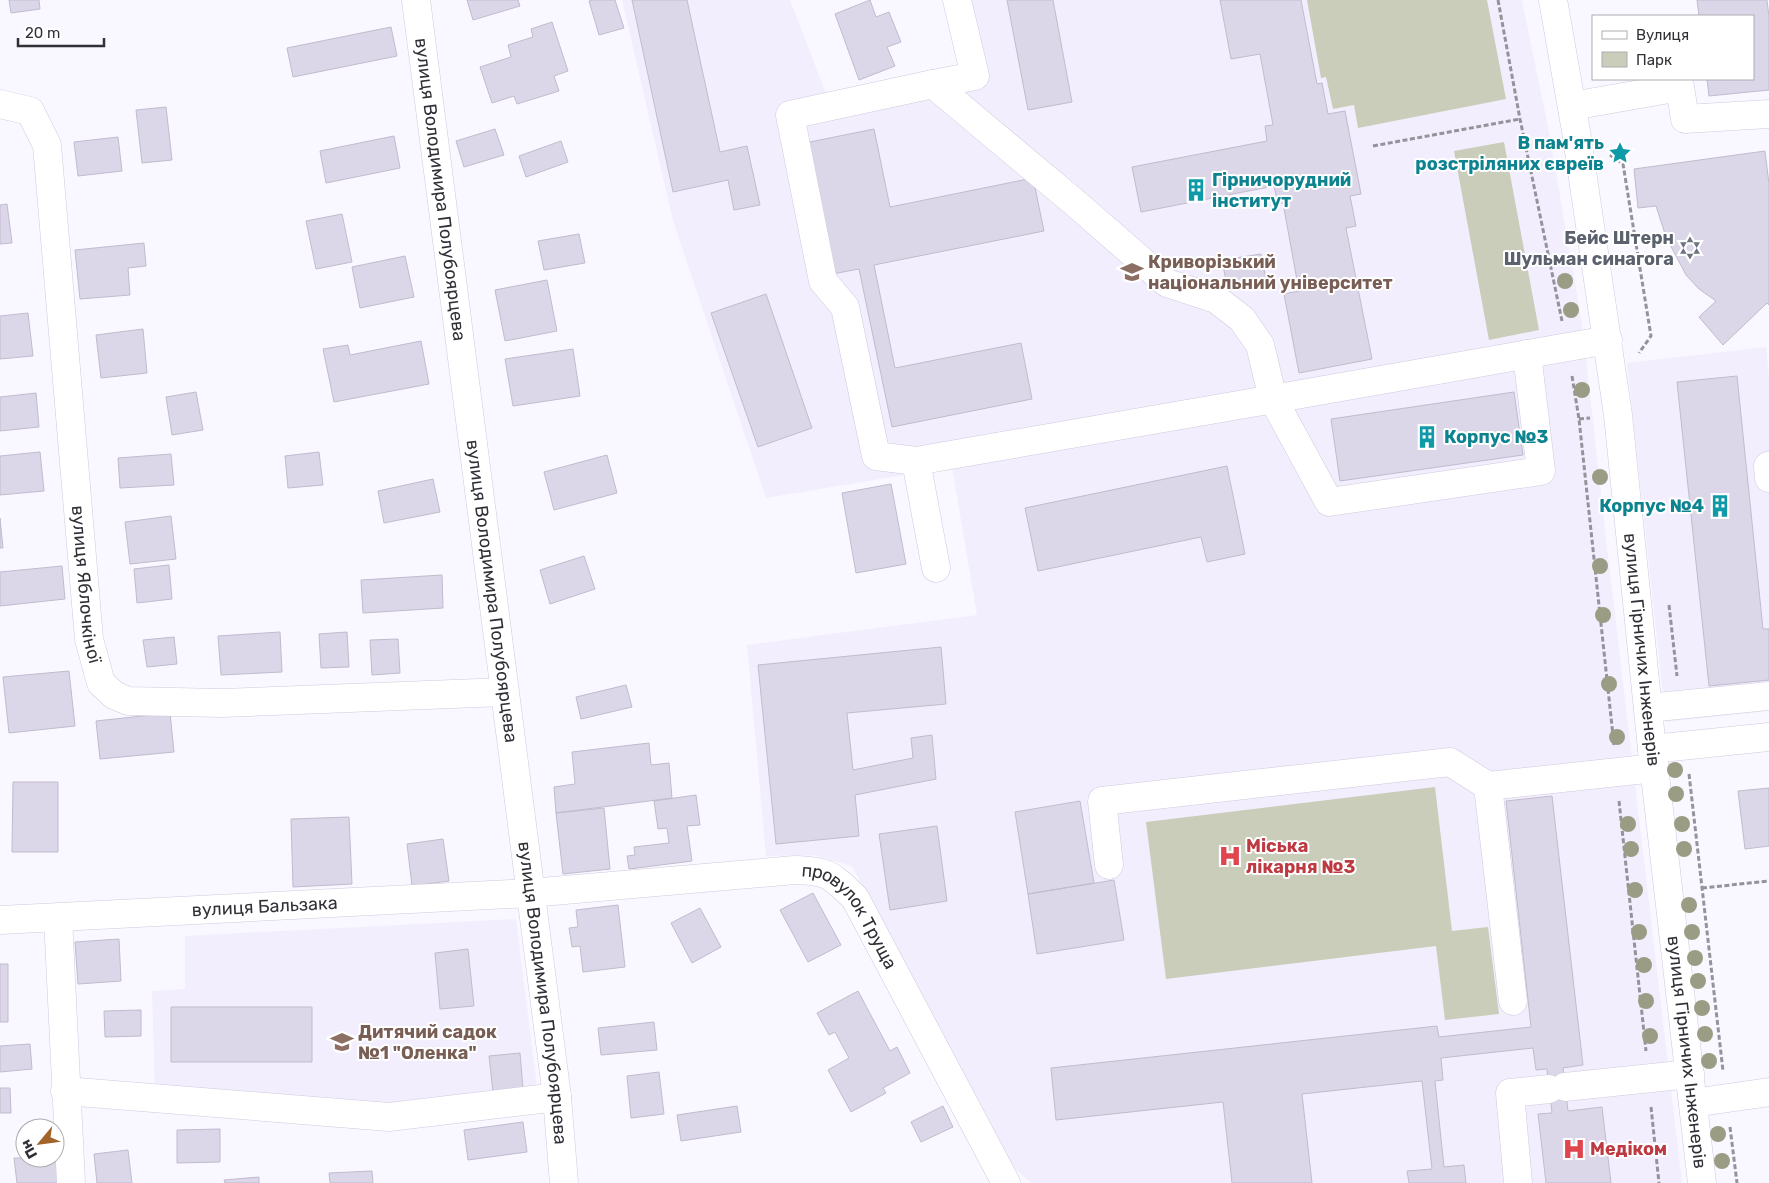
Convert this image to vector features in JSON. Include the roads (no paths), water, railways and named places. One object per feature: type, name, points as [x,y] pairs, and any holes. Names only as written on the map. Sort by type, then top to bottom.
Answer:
[{"type":"street","name":"вулиця Володимира Полубоярцева","points":[[416,0],[557,1097],[564,1183]]},
{"type":"street","points":[[957,0],[975,76],[790,115],[822,281],[845,307],[876,456],[916,460],[1608,340]]},
{"type":"street","name":"вулиця Гірничих Інженерів","points":[[1554,0],[1572,106],[1618,415],[1653,758],[1702,1183]]},
{"type":"street","points":[[933,84],[1167,282],[1216,299],[1242,319],[1260,345],[1273,399],[1329,502],[1541,471],[1527,354]]},
{"type":"street","points":[[1572,106],[1680,87],[1685,119],[1769,114]]},
{"type":"street","name":"вулиця Яблочкіної","points":[[0,104],[30,112],[47,145],[89,639],[101,682],[114,695],[128,701],[222,703],[504,692]]},
{"type":"street","points":[[916,460],[936,568]]},
{"type":"street","points":[[1648,708],[1769,696]]},
{"type":"street","points":[[1109,865],[1102,801],[1450,762],[1488,786],[1616,772],[1685,745],[1769,737]]},
{"type":"street","points":[[1488,786],[1513,1001]]},
{"type":"street","name":"провулок Труща","points":[[530,893],[795,870],[814,870],[832,876],[855,898],[1006,1183]]},
{"type":"street","name":"вулиця Бальзака","points":[[0,920],[530,893]]},
{"type":"street","points":[[58,918],[71,1183]]},
{"type":"street","points":[[1518,1183],[1510,1093],[1690,1074]]},
{"type":"street","points":[[65,1091],[389,1117],[557,1097]]},
{"type":"street","points":[[1693,1103],[1769,1092]]},
{"type":"place","name":"В пам'ять розстріляних євреїв","points":[[1620,153]]},
{"type":"place","name":"Гірничорудний інститут","points":[[1196,190]]},
{"type":"place","name":"Бейс Штерн Шульман синагога","points":[[1690,248]]},
{"type":"place","name":"Криворізький національний університет","points":[[1132,272]]},
{"type":"place","name":"Корпус №3","points":[[1427,437]]},
{"type":"place","name":"Корпус №4","points":[[1720,506]]},
{"type":"place","name":"Міська лікарня №3","points":[[1230,856]]},
{"type":"place","name":"Дитячий садок №1 \"Оленка\"","points":[[342,1042]]},
{"type":"place","name":"Медіком","points":[[1574,1149]]}]
